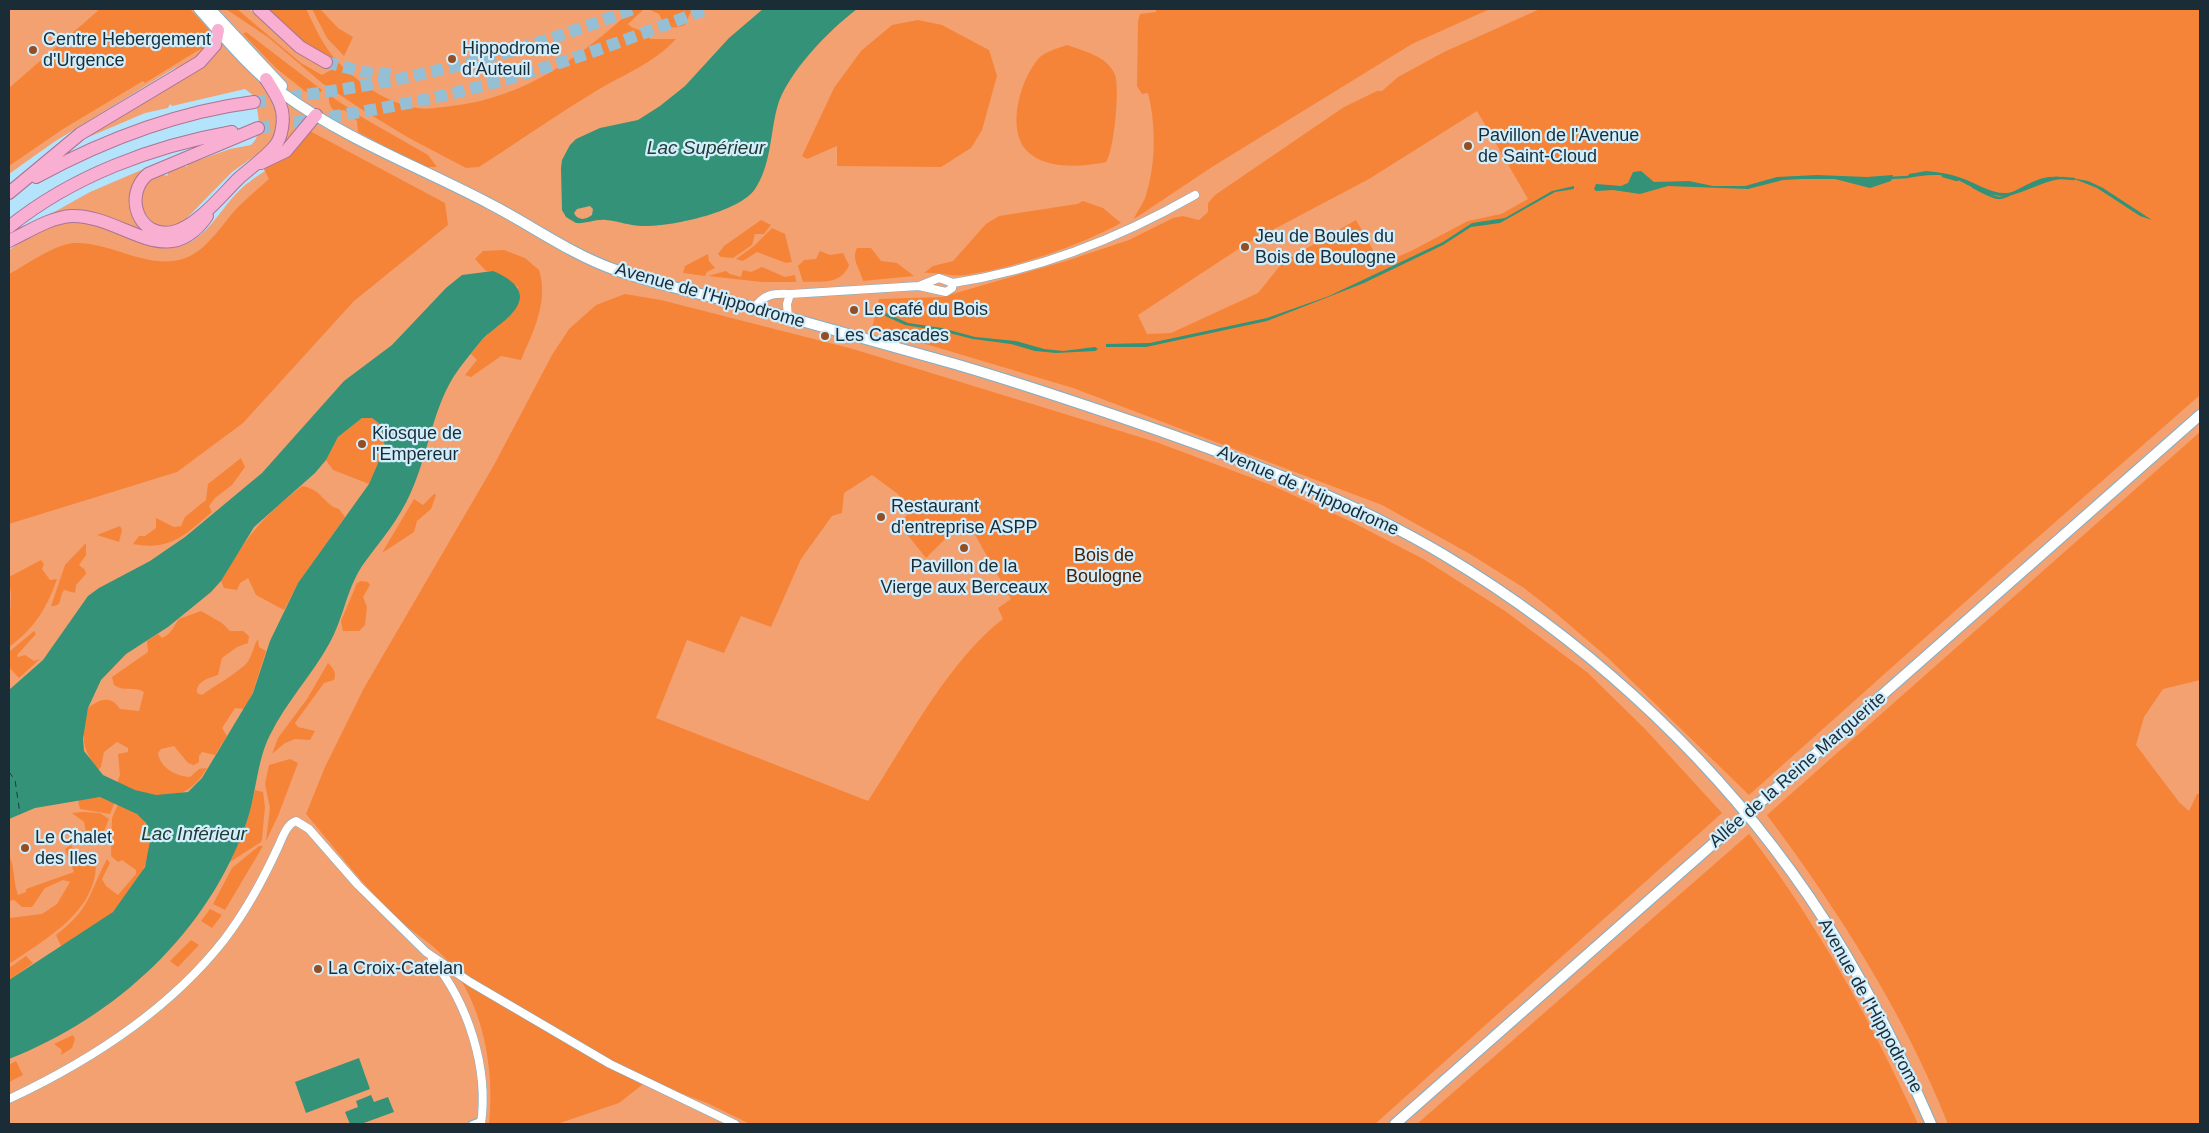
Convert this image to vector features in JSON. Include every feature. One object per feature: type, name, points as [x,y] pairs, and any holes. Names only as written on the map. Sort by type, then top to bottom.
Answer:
[{"type":"highway","points":[[259,9],[300,47],[326,62]]},
{"type":"highway","points":[[9,194],[80,134],[200,62],[215,45],[218,30]]},
{"type":"highway","points":[[9,227],[36,208],[74,186],[136,158],[179,143],[258,128],[148,174],[137,187],[135,204],[141,219],[149,227],[159,232],[171,233],[186,227],[222,196],[277,142],[283,127],[283,108],[266,79]]},
{"type":"highway","points":[[9,194],[54,167],[126,135],[178,118],[254,102]]},
{"type":"highway","points":[[254,166],[286,151],[316,115]]},
{"type":"highway","points":[[9,241],[53,220],[71,216],[95,220],[159,242],[178,241],[197,230],[222,196]]},
{"type":"main road","points":[[199,9],[266,79],[302,106]]},
{"type":"main road","points":[[210,9],[302,106]]},
{"type":"main road","name":"Avenue de l'Hippodrome","points":[[302,106],[368,146],[478,198],[583,256],[611,269],[957,364],[1083,404],[1208,448],[1359,510],[1441,553],[1515,601],[1585,653],[1642,703],[1691,750],[1747,814],[1793,873],[1846,955],[1906,1067],[1931,1124]]},
{"type":"main road","name":"Allée de la Reine Marguerite","points":[[1395,1124],[2200,415]]},
{"type":"street","points":[[919,286],[939,278],[953,282],[994,275],[1053,259],[1128,230],[1195,194]]},
{"type":"street","points":[[754,308],[762,298],[772,292],[790,294],[919,286],[946,292],[952,288],[953,282]]},
{"type":"street","points":[[788,318],[787,304],[790,294]]},
{"type":"street","points":[[9,1099],[94,1053],[144,1017],[189,977],[218,947],[238,921],[259,885],[287,828],[294,821],[300,822],[309,829],[358,885],[426,952],[453,989],[468,1026],[483,1083],[481,1122],[472,1124]]},
{"type":"street","points":[[426,952],[470,982],[610,1064],[735,1124]]},
{"type":"green space","name":"Bois de Boulogne","points":[[9,9],[248,9],[292,33],[269,9],[2200,9],[2200,1124],[9,1124],[9,250],[46,229],[71,222],[99,226],[142,244],[156,247],[170,248],[184,245],[206,230],[238,191],[265,171],[256,155],[232,172],[183,222],[168,228],[155,225],[143,212],[140,200],[148,181],[162,174],[167,176],[169,171],[183,165],[187,167],[188,164],[230,149],[251,145],[258,135],[259,123],[255,97],[245,89],[172,106],[170,104],[168,108],[145,113],[84,139],[212,59],[200,55],[164,78],[178,66],[54,142],[9,174]]},
{"type":"green space","points":[[100,9],[190,9],[212,33],[204,51],[202,49],[197,51],[145,83],[143,81],[63,129],[9,166],[9,88]]},
{"type":"green space","points":[[226,9],[237,9],[301,63],[322,75],[331,70],[337,61],[354,77],[374,91],[396,102],[422,109],[478,101],[503,94],[527,84],[572,58],[633,9],[644,9],[628,24],[646,33],[650,39],[676,39],[648,62],[581,100],[479,167],[466,168],[409,138],[361,109],[322,83],[269,38]]},
{"type":"green space","points":[[269,9],[306,9],[323,43],[337,61],[300,40]]},
{"type":"green space","points":[[312,9],[320,9],[338,28],[353,37],[344,56],[327,38]]},
{"type":"green space","points":[[648,9],[692,9],[685,25],[669,27],[659,14]]},
{"type":"green space","points":[[1156,9],[1490,9],[1412,44],[1212,167],[1134,219],[1145,198],[1149,183],[1154,144],[1151,105],[1148,93],[1142,94],[1137,86],[1138,21],[1140,14],[1156,12]]},
{"type":"green space","points":[[1540,9],[2200,9],[2200,395],[1749,795],[1607,657],[1552,610],[1524,588],[1470,554],[1382,505],[1073,388],[872,328],[879,299],[942,297],[1066,261],[1129,240],[1173,218],[1183,216],[1199,220],[1208,212],[1208,203],[1215,195],[1344,107],[1377,91],[1382,91],[1398,77],[1444,52]],"holes":[[[1477,111],[1528,199],[1501,214],[1468,221],[1411,251],[1381,264],[1356,220],[1283,262],[1258,293],[1171,333],[1147,334],[1138,315],[1246,244],[1369,179]]]},
{"type":"green space","points":[[918,20],[942,25],[989,50],[997,76],[982,130],[971,148],[941,167],[837,166],[837,146],[807,159],[802,156],[834,88],[861,51],[892,25]]},
{"type":"green space","points":[[246,32],[322,90],[321,92],[314,89],[306,92],[276,68],[243,34]]},
{"type":"green space","points":[[1067,45],[1101,59],[1107,63],[1115,75],[1117,93],[1115,119],[1109,156],[1106,162],[1075,166],[1053,164],[1034,156],[1026,150],[1020,140],[1017,129],[1018,103],[1032,67],[1042,56]]},
{"type":"green space","points":[[329,95],[365,119],[428,155],[437,167],[424,167],[358,132],[357,121],[344,110],[333,110]]},
{"type":"green space","points":[[310,131],[445,203],[448,225],[354,301],[243,423],[177,472],[9,524],[9,274],[58,247],[74,243],[103,247],[132,256],[162,261],[176,261],[190,256],[204,246],[238,207],[269,179],[264,169],[295,150]]},
{"type":"green space","points":[[146,168],[132,186],[130,200],[138,219],[146,231],[47,216],[90,192]]},
{"type":"green space","points":[[1083,201],[1103,208],[1121,223],[1066,248],[1005,267],[966,275],[924,273],[933,266],[953,261],[986,224],[999,216],[1077,204]]},
{"type":"green space","points":[[761,220],[771,225],[764,234],[755,234],[752,245],[733,258],[721,257],[718,254],[724,246]]},
{"type":"green space","points":[[772,228],[785,234],[792,262],[786,263],[757,252],[743,261],[736,259],[754,246]]},
{"type":"green space","points":[[857,248],[871,248],[881,261],[897,263],[914,276],[863,281],[855,260]]},
{"type":"green space","points":[[504,250],[525,258],[539,270],[542,282],[541,305],[521,360],[501,356],[471,377],[465,375],[477,360],[471,354],[482,340],[513,312],[518,287],[493,271],[486,271],[475,259],[483,251]]},
{"type":"green space","points":[[820,251],[830,255],[843,253],[849,265],[846,271],[841,276],[830,281],[803,282],[798,266],[804,260],[816,259]]},
{"type":"green space","points":[[708,254],[709,261],[715,268],[707,272],[705,276],[683,273],[685,266]]},
{"type":"green space","points":[[762,267],[785,277],[795,275],[796,282],[762,282],[708,276],[726,271],[741,277],[743,270],[751,272]]},
{"type":"green space","points":[[625,294],[661,300],[853,349],[1156,442],[1271,485],[1352,522],[1425,560],[1505,611],[1588,673],[1646,730],[1722,813],[1375,1124],[750,1124],[707,1103],[647,1081],[619,1103],[557,1124],[489,1124],[490,1081],[484,1037],[469,995],[459,976],[439,952],[388,910],[356,875],[306,814],[325,767],[364,688],[494,465],[552,355],[569,329],[596,305]],"holes":[[[872,475],[898,494],[910,512],[899,524],[926,558],[956,528],[973,531],[1011,599],[998,608],[1003,619],[983,636],[964,657],[929,704],[868,801],[656,718],[687,640],[724,653],[741,616],[771,627],[801,559],[832,516],[842,513],[844,493]]]},
{"type":"green space","points":[[362,418],[372,418],[381,425],[385,447],[369,484],[333,470],[326,460],[338,437]]},
{"type":"green space","points":[[2200,432],[2200,680],[2163,689],[2144,717],[2136,745],[2179,802],[2189,811],[2197,794],[2200,794],[2200,1124],[1948,1124],[1911,1042],[1868,964],[1819,888],[1767,815]]},
{"type":"green space","points":[[241,458],[245,467],[232,485],[215,498],[209,506],[212,512],[194,528],[168,543],[146,546],[133,544],[139,536],[145,536],[156,528],[156,518],[174,527],[181,526],[185,517],[206,500],[208,484]]},
{"type":"green space","points":[[302,486],[314,490],[339,509],[345,517],[298,583],[284,610],[256,595],[248,578],[240,583],[237,590],[224,588],[221,581],[247,540],[277,507]]},
{"type":"green space","points":[[434,494],[436,495],[431,509],[417,521],[414,532],[382,553],[414,499],[423,505]]},
{"type":"green space","points":[[120,526],[122,530],[119,542],[97,535]]},
{"type":"green space","points":[[86,543],[86,555],[79,565],[85,570],[86,574],[76,585],[75,593],[64,590],[58,605],[51,606],[65,565]]},
{"type":"green space","points":[[41,560],[44,564],[42,569],[50,580],[57,579],[39,617],[26,633],[9,647],[11,594],[9,577]]},
{"type":"green space","points":[[361,581],[368,582],[370,585],[363,597],[367,607],[365,625],[359,631],[343,631],[341,621],[357,583]]},
{"type":"green space","points":[[201,611],[222,623],[230,631],[243,631],[249,636],[248,643],[237,647],[222,658],[218,675],[201,683],[197,693],[202,695],[246,664],[258,639],[259,647],[266,651],[253,692],[244,709],[235,708],[222,728],[227,736],[215,755],[202,752],[199,756],[199,762],[194,765],[188,763],[174,746],[161,749],[158,753],[165,767],[179,775],[190,777],[199,769],[207,768],[189,789],[167,796],[155,795],[117,783],[120,775],[118,754],[128,752],[128,748],[117,742],[104,752],[101,767],[98,770],[88,754],[84,741],[88,708],[97,702],[109,700],[120,709],[139,711],[144,692],[117,687],[114,685],[112,677],[148,652],[147,641],[158,634],[162,638],[170,632],[179,619]]},
{"type":"green space","points":[[34,631],[36,634],[17,655],[18,657],[25,655],[34,661],[40,659],[19,678],[9,667],[9,652]]},
{"type":"green space","points":[[328,663],[335,672],[334,680],[324,683],[295,723],[298,727],[315,731],[310,740],[295,739],[285,743],[272,754],[278,738],[307,699]]},
{"type":"green space","points":[[290,759],[298,763],[278,816],[266,841],[270,808],[265,784],[269,765]]},
{"type":"green space","points":[[255,790],[263,792],[265,807],[261,842],[230,862],[247,821]]},
{"type":"green space","points":[[100,797],[115,802],[110,814],[80,809],[78,800]]},
{"type":"green space","points":[[118,804],[129,809],[144,820],[149,835],[150,847],[147,859],[136,883],[121,904],[95,926],[61,946],[56,935],[83,909],[107,859],[110,863],[102,879],[106,886],[118,895],[136,874],[136,870],[122,860],[118,862],[111,856],[112,818]]},
{"type":"green space","points":[[72,813],[100,813],[109,819],[101,838],[95,839],[86,833],[84,822]]},
{"type":"green space","points":[[1749,834],[1798,903],[1842,974],[1882,1048],[1918,1124],[1417,1124]]},
{"type":"green space","points":[[71,845],[81,861],[96,867],[93,884],[86,898],[77,912],[65,924],[11,963],[9,959],[10,918],[42,914],[57,904],[70,882],[63,880],[45,888],[32,907],[22,907],[14,900],[9,901],[9,855],[18,895],[26,892],[26,889],[74,872],[65,849]]},
{"type":"green space","points":[[259,846],[263,846],[225,910],[213,904],[232,868]]},
{"type":"green space","points":[[210,909],[222,915],[212,928],[201,921]]},
{"type":"green space","points":[[191,940],[199,945],[178,967],[170,961]]},
{"type":"green space","points":[[26,956],[33,963],[9,980],[9,968]]},
{"type":"green space","points":[[73,1035],[75,1039],[72,1048],[61,1055],[62,1050],[54,1044]]},
{"type":"green space","points":[[16,1061],[23,1075],[9,1082],[9,1065]]},
{"type":"water","name":"Lac Supérieur","points":[[763,9],[857,9],[822,41],[789,81],[777,108],[764,170],[755,189],[747,197],[735,205],[720,211],[686,221],[655,226],[638,226],[606,220],[576,223],[566,217],[562,210],[561,168],[562,160],[570,145],[576,139],[600,128],[638,120],[660,106],[685,86],[729,38]],"holes":[[[590,206],[593,209],[592,215],[585,219],[578,217],[574,213],[577,209]]]},
{"type":"water","points":[[1641,171],[1654,182],[1689,181],[1713,186],[1745,186],[1777,177],[1817,175],[1867,177],[1893,175],[1891,181],[1870,188],[1835,179],[1802,179],[1783,180],[1748,189],[1668,186],[1640,194],[1613,190],[1596,191],[1594,189],[1596,184],[1621,186],[1628,183],[1633,172]]},
{"type":"water","points":[[1926,171],[1954,176],[2001,193],[2014,192],[2053,177],[2065,179],[2001,196],[1987,193],[1945,176],[1928,175],[1907,178],[1909,174]]},
{"type":"water","points":[[2072,178],[2088,181],[2103,188],[2152,220],[2140,216],[2097,188]]},
{"type":"water","points":[[1574,186],[1574,189],[1555,192],[1500,223],[1471,227],[1443,245],[1364,283],[1267,321],[1146,347],[1106,347],[1106,344],[1150,343],[1267,318],[1329,296],[1443,242],[1472,223],[1505,218],[1552,191]]},
{"type":"water","name":"Lac Inférieur","points":[[493,271],[501,275],[517,288],[520,297],[518,304],[510,315],[481,341],[454,376],[440,404],[417,478],[401,512],[362,566],[352,585],[334,635],[270,735],[259,766],[247,821],[230,861],[209,899],[183,934],[154,966],[121,995],[86,1020],[48,1041],[9,1059],[9,980],[113,912],[145,867],[150,841],[146,823],[137,814],[100,797],[35,808],[9,819],[9,690],[43,660],[88,596],[99,588],[150,561],[185,537],[262,473],[344,381],[392,345],[446,288],[462,275]],"holes":[[[362,418],[372,418],[381,425],[385,447],[369,484],[298,583],[270,641],[253,693],[202,778],[188,792],[156,795],[135,790],[103,775],[84,751],[83,739],[88,708],[101,680],[126,654],[168,627],[211,592],[221,581],[254,527],[315,473],[326,460],[338,437]]]},
{"type":"water","points":[[886,313],[908,323],[942,328],[975,337],[1016,341],[1044,349],[1063,351],[1095,347],[1098,349],[1095,351],[1056,353],[1035,351],[1011,344],[973,339],[905,325],[885,316]]},
{"type":"water","points":[[359,1058],[370,1089],[306,1113],[295,1082]]},
{"type":"water","points":[[371,1095],[374,1102],[388,1097],[394,1112],[361,1124],[350,1124],[345,1112],[358,1107],[356,1101]]},
{"type":"waterway","points":[[1943,176],[1957,180]]},
{"type":"waterway","points":[[1889,178],[1908,177]]},
{"type":"waterway","points":[[1973,187],[1999,198],[2010,195],[2044,179],[2051,178]]},
{"type":"waterway","points":[[2062,178],[2074,179]]},
{"type":"ferry route","points":[[9,772],[15,780],[20,814]]},
{"type":"tunnel","points":[[254,102],[364,86],[456,66],[533,44],[633,9]]},
{"type":"tunnel","points":[[258,128],[396,105],[478,87],[565,61],[707,9]]},
{"type":"tunnel","points":[[326,62],[363,72],[396,75]]},
{"type":"place","name":"Centre Hebergement d'Urgence","points":[[33,50]]},
{"type":"place","name":"Hippodrome d'Auteuil","points":[[452,59]]},
{"type":"place","name":"Pavillon de l'Avenue de Saint-Cloud","points":[[1468,146]]},
{"type":"place","name":"Jeu de Boules du Bois de Boulogne","points":[[1245,247]]},
{"type":"place","name":"Le café du Bois","points":[[854,310]]},
{"type":"place","name":"Les Cascades","points":[[825,336]]},
{"type":"place","name":"Kiosque de l'Empereur","points":[[362,444]]},
{"type":"place","name":"Restaurant d'entreprise ASPP","points":[[881,517]]},
{"type":"place","name":"Pavillon de la Vierge aux Berceaux","points":[[964,548]]},
{"type":"place","name":"Le Chalet des Iles","points":[[25,848]]},
{"type":"place","name":"La Croix-Catelan","points":[[318,969]]}]
